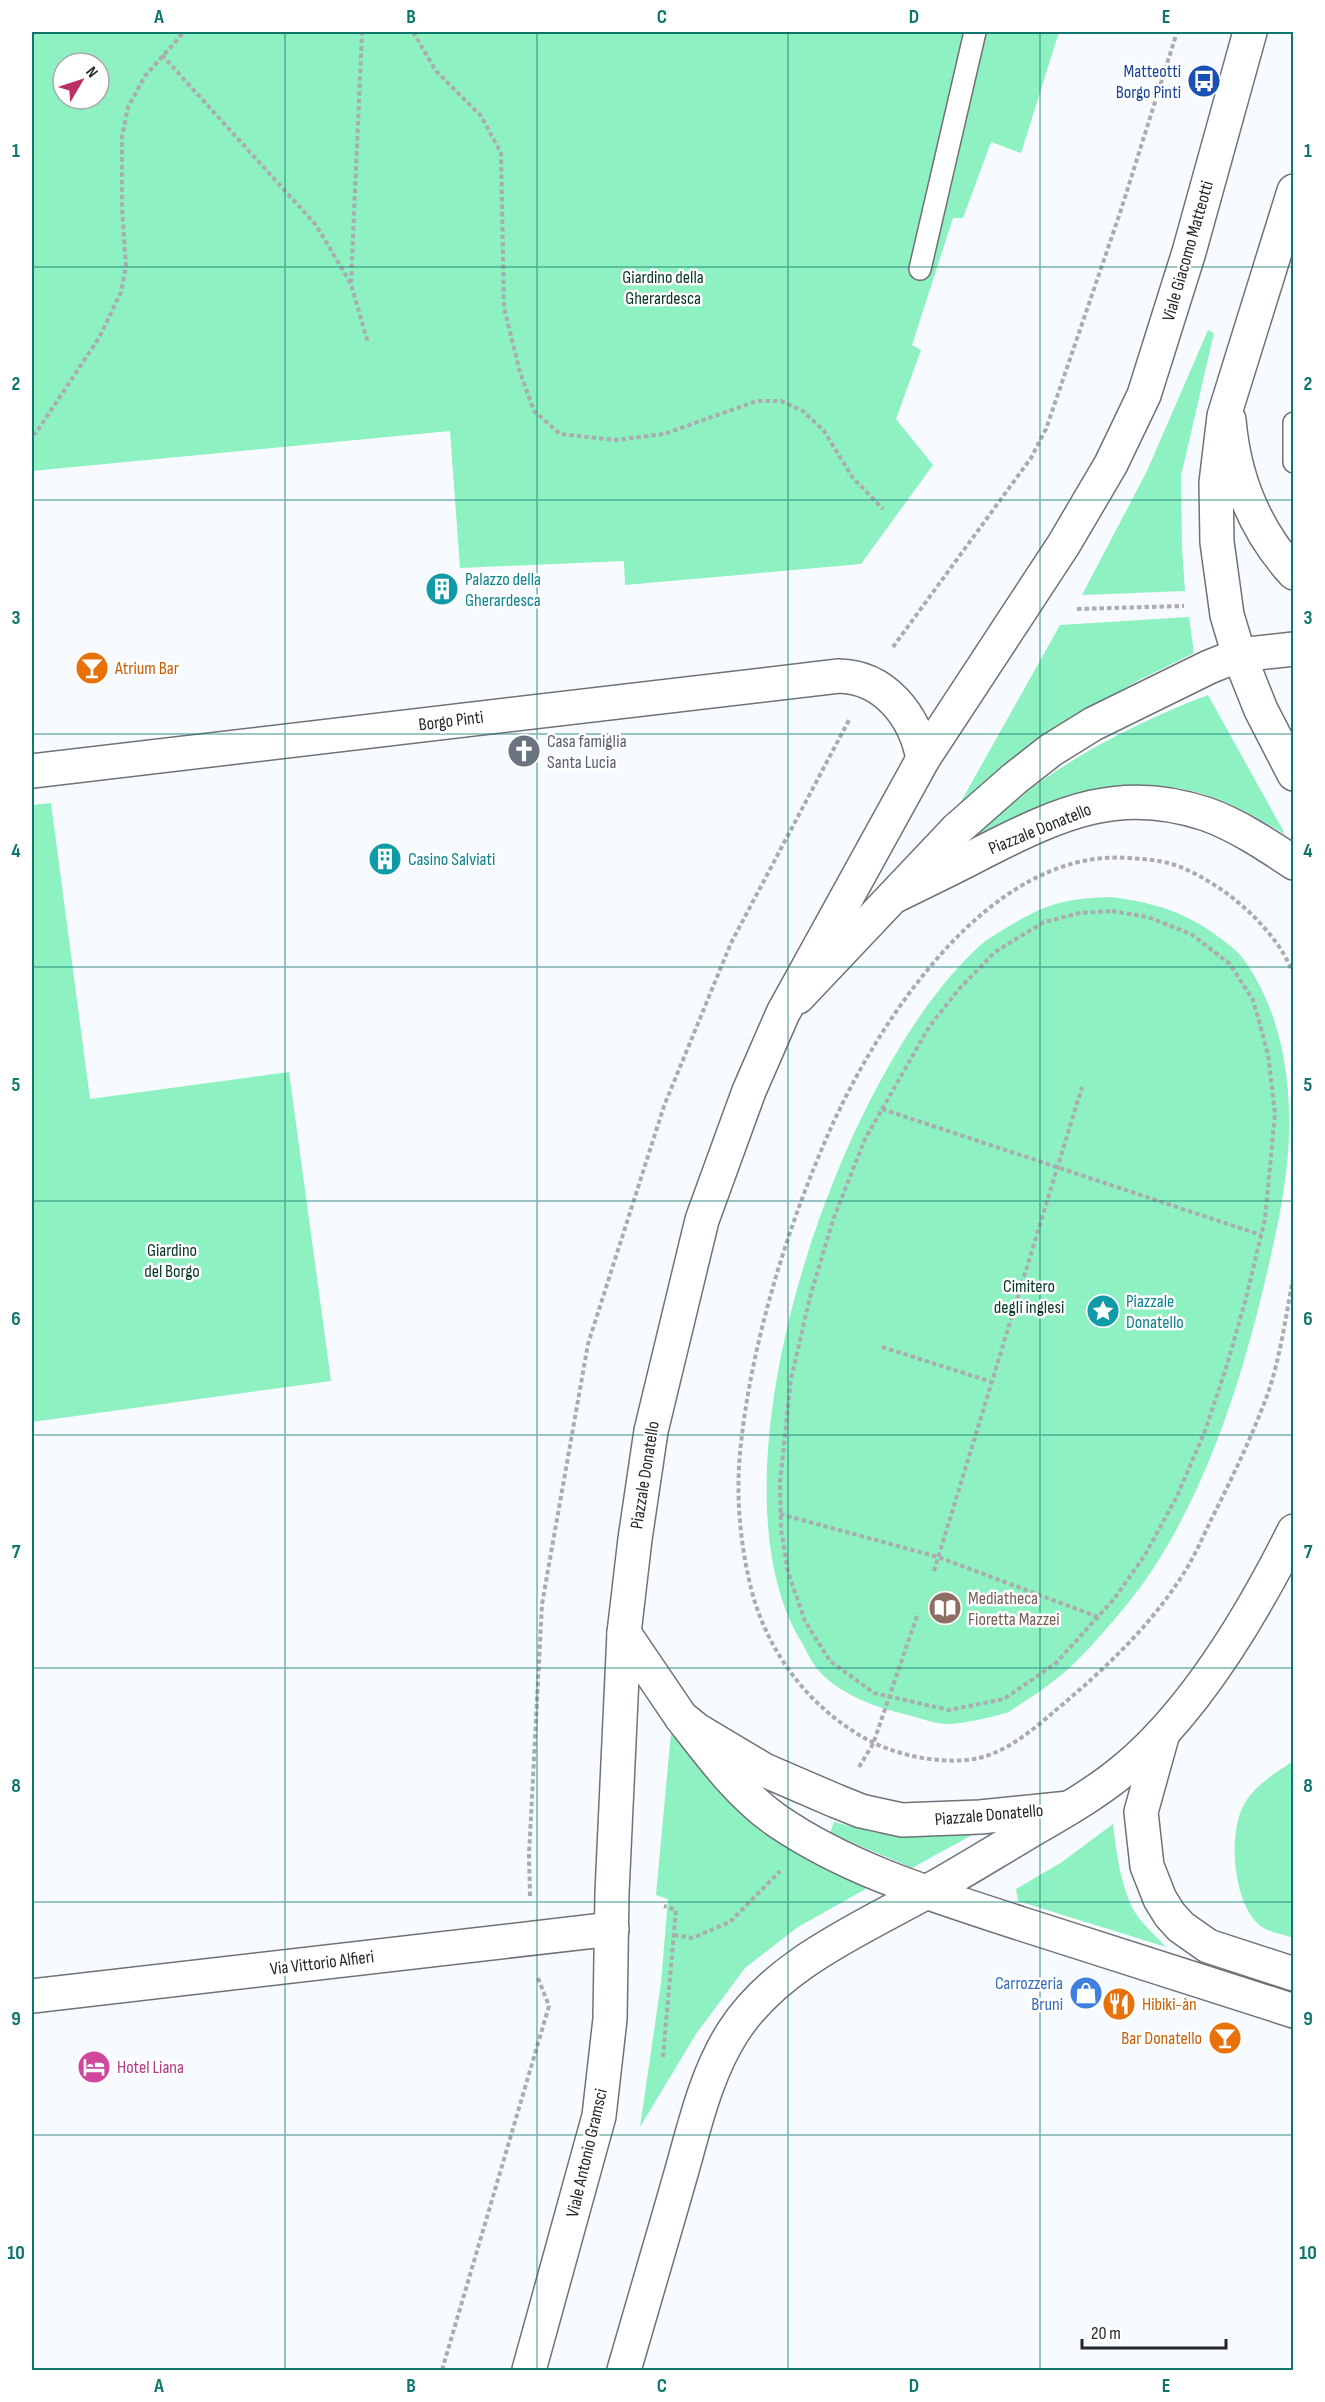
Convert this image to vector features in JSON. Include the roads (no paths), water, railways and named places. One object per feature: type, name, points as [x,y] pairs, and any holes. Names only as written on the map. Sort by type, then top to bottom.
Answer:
[{"type":"street","name":"Viale Giacomo Matteotti","points":[[1111,464],[1144,395],[1190,252],[1250,32]]},
{"type":"street","points":[[1293,191],[1222,425],[1216,483],[1217,542],[1221,585],[1227,615],[1239,655],[1261,710],[1293,774]]},
{"type":"street","points":[[1229,399],[1232,453],[1243,491],[1262,533],[1293,573]]},
{"type":"street","name":"Piazzale Donatello","points":[[612,1929],[624,1633],[635,1539],[651,1431],[702,1220],[749,1091],[783,1013],[923,759],[1065,544],[1111,464]]},
{"type":"street","name":"Piazzale Donatello","points":[[783,1013],[956,830],[1051,750],[1103,719],[1188,676],[1239,655],[1293,649]]},
{"type":"street","name":"Borgo Pinti","points":[[32,771],[813,677],[850,676],[869,682],[900,706],[916,734],[923,759]]},
{"type":"street","name":"Piazzale Donatello","points":[[891,897],[1022,832],[1071,812],[1101,804],[1135,802],[1170,805],[1207,815],[1238,829],[1293,863]]},
{"type":"street","name":"Piazzale Donatello","points":[[624,2370],[694,2129],[711,2080],[737,2026],[768,1991],[792,1971],[853,1932],[1069,1808],[1124,1770],[1163,1733],[1203,1682],[1267,1584],[1293,1532]]},
{"type":"street","name":"Piazzale Donatello","points":[[624,1633],[681,1717],[728,1774],[775,1819],[842,1858],[926,1892],[1293,2011]]},
{"type":"street","name":"Piazzale Donatello","points":[[681,1717],[715,1742],[764,1770],[861,1811],[902,1820],[934,1820],[1069,1808]]},
{"type":"street","name":"Piazzale Donatello","points":[[1163,1733],[1142,1812],[1147,1866],[1160,1899],[1170,1915],[1181,1926],[1208,1946],[1293,1974]]},
{"type":"street","name":"Via Vittorio Alfieri","points":[[32,1996],[612,1929]]},
{"type":"street","name":"Viale Antonio Gramsci","points":[[529,2370],[599,2116],[610,2019],[612,1929]]},
{"type":"lane","points":[[920,269],[975,32]]},
{"type":"lane","points":[[1293,423],[1293,462]]},
{"type":"place","name":"Matteotti Borgo Pinti","points":[[1204,81]]},
{"type":"place","name":"Palazzo della Gherardesca","points":[[442,589]]},
{"type":"place","name":"Atrium Bar","points":[[92,668]]},
{"type":"place","name":"Casa famiglia Santa Lucia","points":[[524,751]]},
{"type":"place","name":"Casino Salviati","points":[[385,859]]},
{"type":"place","name":"Piazzale Donatello","points":[[1103,1311]]},
{"type":"place","name":"Mediatheca Fioretta Mazzei","points":[[945,1608]]},
{"type":"place","name":"Carrozzeria Bruni","points":[[1086,1993]]},
{"type":"place","name":"Hibiki-àn","points":[[1119,2004]]},
{"type":"place","name":"Bar Donatello","points":[[1225,2038]]},
{"type":"place","name":"Hotel Liana","points":[[94,2067]]},
{"type":"park label","name":"Giardino della Gherardesca","points":[[663,287]]},
{"type":"park label","name":"Giardino del Borgo","points":[[172,1260]]},
{"type":"park label","name":"Cimitero degli inglesi","points":[[1029,1296]]}]
